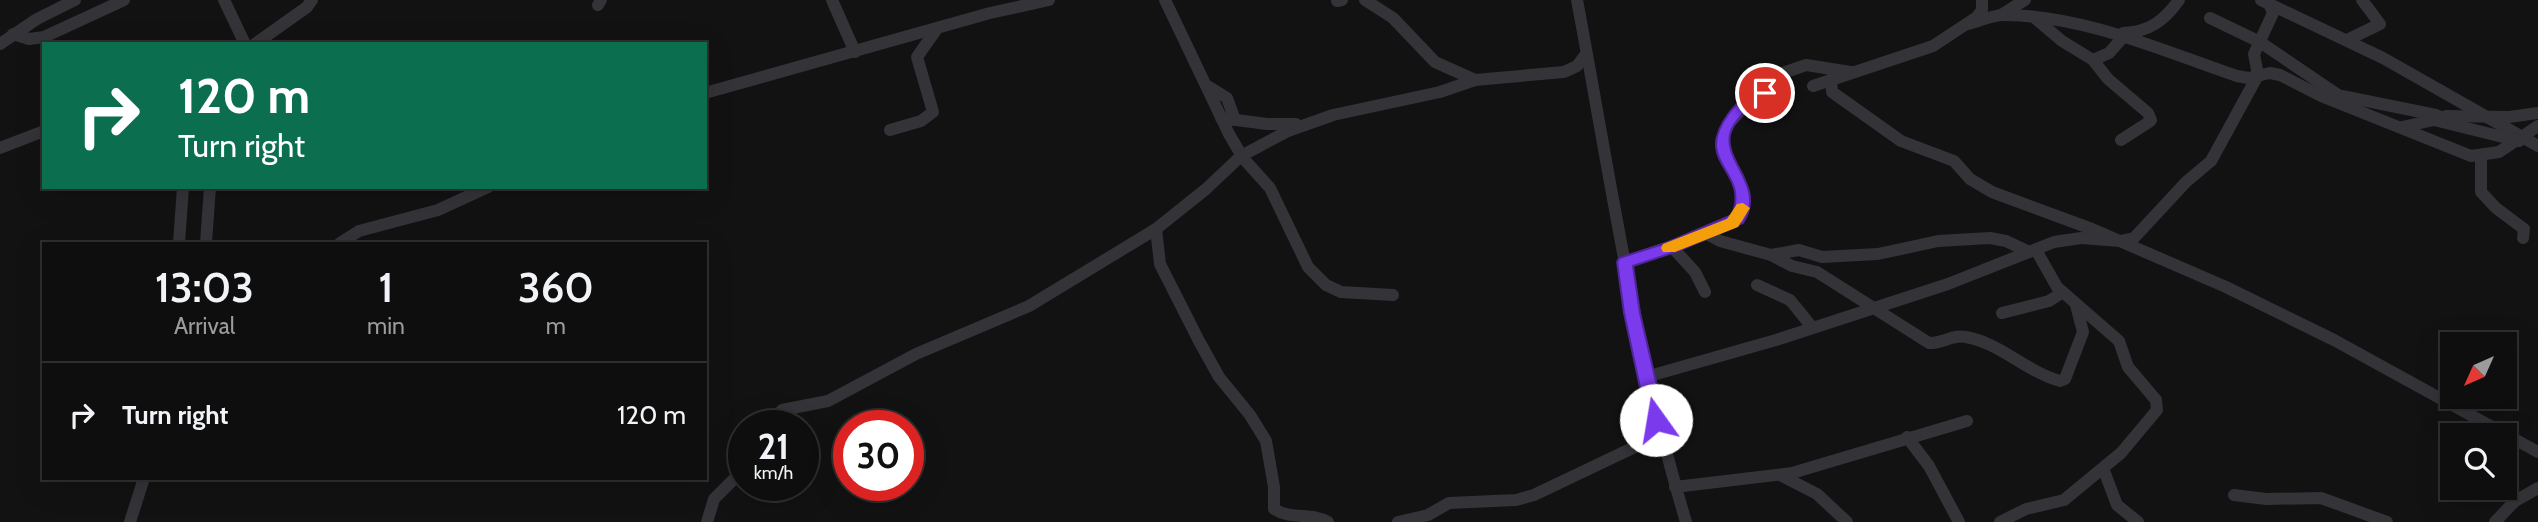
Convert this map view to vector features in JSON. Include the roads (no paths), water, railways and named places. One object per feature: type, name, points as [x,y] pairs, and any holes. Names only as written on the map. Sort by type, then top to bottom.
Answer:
[{"type":"street","points":[[0,44],[37,19],[75,0]]},
{"type":"street","points":[[13,34],[29,39],[44,37],[124,0]]},
{"type":"street","points":[[224,0],[244,42]]},
{"type":"street","points":[[832,0],[855,52]]},
{"type":"street","points":[[707,92],[990,13],[1049,0]]},
{"type":"street","points":[[1166,0],[1189,41],[1206,85],[1241,156],[1268,185],[1288,230],[1318,279],[1338,291],[1393,295]]},
{"type":"street","points":[[1366,0],[1385,9],[1429,57],[1441,66],[1475,80]]},
{"type":"street","points":[[1577,0],[1632,313],[1662,441],[1686,522]]},
{"type":"street","points":[[1813,86],[1934,46],[1968,24],[1982,10],[1982,0]]},
{"type":"street","points":[[1968,24],[2001,15],[2025,0]]},
{"type":"street","points":[[2093,60],[2109,53],[2120,35],[2150,30],[2166,19],[2179,0]]},
{"type":"street","points":[[2347,40],[2380,24],[2362,0]]},
{"type":"street","points":[[258,42],[313,1]]},
{"type":"street","points":[[2265,3],[2347,40],[2530,142]]},
{"type":"street","points":[[1646,377],[1948,284],[2054,242],[2081,238],[2120,241],[2138,235],[2186,182],[2211,161],[2258,75],[2254,54],[2273,13],[2265,3]]},
{"type":"street","points":[[2001,15],[2035,18],[2120,35],[2237,76],[2276,74],[2450,149],[2481,158],[2530,142],[2538,126]]},
{"type":"street","points":[[2035,18],[2062,41],[2093,60],[2118,89],[2151,117],[2149,122],[2121,140]]},
{"type":"street","points":[[2210,18],[2260,42],[2342,96],[2358,110]]},
{"type":"street","points":[[890,130],[921,121],[933,111],[917,57],[937,30]]},
{"type":"street","points":[[782,410],[828,401],[916,354],[1016,313],[1156,229],[1215,182],[1241,156],[1307,124],[1355,109],[1440,92],[1475,80],[1564,72],[1577,66],[1586,54]]},
{"type":"street","points":[[1625,262],[1733,223],[1742,213],[1744,196],[1738,177],[1723,153],[1721,141],[1736,113],[1750,101],[1777,87],[1783,73],[1806,65],[1851,72]]},
{"type":"street","points":[[1831,79],[1832,92],[1840,101],[1867,115],[1901,141],[1954,161],[1983,188],[2176,263],[2334,340],[2538,452]]},
{"type":"street","points":[[1206,85],[1227,98],[1235,120]]},
{"type":"street","points":[[2342,96],[2435,115],[2486,117],[2538,113]]},
{"type":"street","points":[[2435,115],[2460,125]]},
{"type":"street","points":[[1221,118],[1267,124],[1307,124]]},
{"type":"street","points":[[2402,127],[2434,120],[2530,142]]},
{"type":"street","points":[[0,148],[42,132]]},
{"type":"street","points":[[2481,158],[2481,192],[2496,208],[2524,229],[2523,238]]},
{"type":"street","points":[[179,242],[183,189]]},
{"type":"street","points":[[206,242],[210,189]]},
{"type":"street","points":[[341,242],[353,233],[437,211],[484,189]]},
{"type":"street","points":[[1156,229],[1160,264],[1199,341],[1219,377],[1250,415],[1266,441],[1275,487],[1274,509],[1283,515],[1321,516],[1328,522]]},
{"type":"street","points":[[1707,233],[1720,242],[1771,255],[1792,266],[1824,276],[1929,343],[1938,344],[1952,336],[1968,337],[2040,374],[2060,381],[2065,379],[2075,358],[2083,332],[2076,305]]},
{"type":"street","points":[[1771,255],[1799,250],[1822,257],[1878,254],[1938,241],[1990,238],[2006,241],[2032,251],[2063,292],[2119,341],[2128,367],[2158,405],[2154,415],[2103,468],[2064,500],[2026,509],[2000,522]]},
{"type":"street","points":[[1672,247],[1695,272],[1705,292]]},
{"type":"street","points":[[1756,285],[1790,300],[1812,327]]},
{"type":"street","points":[[2002,313],[2049,301],[2063,292]]},
{"type":"street","points":[[1675,487],[1779,475],[1864,454],[1907,437],[1967,421]]},
{"type":"street","points":[[1907,437],[1921,451],[1942,495],[1959,522]]},
{"type":"street","points":[[1398,522],[1425,519],[1440,507],[1457,502],[1516,500],[1534,495],[1641,444],[1662,441]]},
{"type":"street","points":[[2103,468],[2115,505],[2138,522]]},
{"type":"street","points":[[1779,475],[1815,490],[1833,505],[1847,522]]},
{"type":"street","points":[[130,522],[143,480]]},
{"type":"street","points":[[707,522],[714,499],[728,485]]},
{"type":"street","points":[[2495,522],[2507,508],[2538,488]]},
{"type":"street","points":[[2234,495],[2253,498],[2320,498],[2387,522]]},
{"type":"street","points":[[2507,508],[2513,522]]}]
